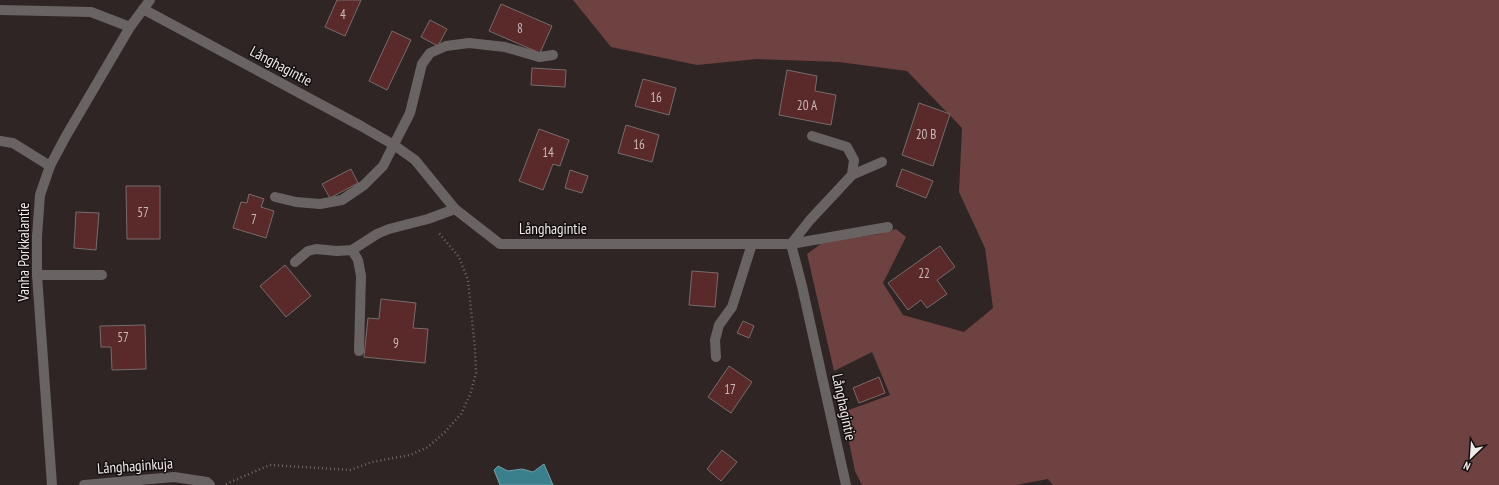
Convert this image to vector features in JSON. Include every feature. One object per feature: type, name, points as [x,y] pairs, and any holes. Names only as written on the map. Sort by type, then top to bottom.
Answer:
[{"type":"street","name":"Vanha Porkkalantie","points":[[52,485],[37,274],[37,236],[40,195],[50,166],[66,136],[130,27],[150,0]]},
{"type":"street","name":"Långhagintie","points":[[143,9],[394,145],[415,160],[455,208],[500,244],[791,244],[802,286],[846,485]]},
{"type":"street","points":[[0,10],[91,12],[130,27]]},
{"type":"street","points":[[275,197],[296,202],[320,204],[342,200],[364,185],[383,166],[410,113],[422,64],[430,53],[446,46],[469,43],[505,47],[539,57],[553,54]]},
{"type":"street","points":[[812,136],[846,147],[854,160],[852,175]]},
{"type":"street","points":[[0,141],[13,143],[50,166]]},
{"type":"street","points":[[791,244],[810,220],[852,175],[882,162]]},
{"type":"street","points":[[295,262],[308,251],[316,249],[336,252],[352,250],[377,234],[389,229],[428,219],[455,208]]},
{"type":"street","points":[[791,244],[888,227]]},
{"type":"street","points":[[716,356],[715,340],[719,325],[732,307],[752,244]]},
{"type":"street","points":[[352,250],[358,260],[361,276],[359,352]]},
{"type":"street","points":[[37,274],[102,275]]},
{"type":"street","name":"Långhaginkuja","points":[[84,485],[174,477],[207,482],[210,485]]},
{"type":"path","points":[[224,485],[270,464],[350,470],[372,462],[410,455],[428,447],[445,432],[460,414],[470,395],[476,373],[476,349],[468,280],[459,257],[428,219]]},
{"type":"shaded area","points":[[573,0],[1499,0],[1499,485],[1053,485],[1048,479],[1016,485],[862,485],[855,471],[843,412],[890,395],[872,352],[834,371],[807,254],[822,243],[879,234],[896,229],[906,237],[883,283],[903,315],[964,332],[993,308],[985,248],[959,192],[962,128],[907,71],[839,62],[757,59],[697,65],[611,47]]},
{"type":"water","points":[[544,464],[553,485],[500,485],[494,470],[498,466],[508,471],[522,469],[533,472]]},
{"type":"building","points":[[337,0],[361,0],[345,36],[325,27]]},
{"type":"building","points":[[501,4],[552,26],[540,53],[489,31]]},
{"type":"building","points":[[430,20],[447,29],[438,46],[421,37]]},
{"type":"building","points":[[392,31],[411,40],[387,90],[369,81]]},
{"type":"building","points":[[532,68],[566,70],[565,87],[531,85]]},
{"type":"building","points":[[787,70],[817,76],[815,91],[836,95],[831,125],[779,115]]},
{"type":"building","points":[[643,79],[676,88],[669,115],[635,106]]},
{"type":"building","points":[[919,103],[950,114],[933,166],[902,155]]},
{"type":"building","points":[[626,125],[659,135],[652,162],[618,153]]},
{"type":"building","points":[[539,129],[569,140],[560,166],[553,164],[543,190],[519,181]]},
{"type":"building","points":[[351,169],[358,183],[330,198],[322,184]]},
{"type":"building","points":[[902,169],[933,181],[926,198],[896,186]]},
{"type":"building","points":[[570,170],[588,176],[582,193],[565,188]]},
{"type":"building","points":[[126,186],[160,186],[160,239],[127,239]]},
{"type":"building","points":[[249,194],[264,199],[261,207],[274,211],[266,238],[233,228],[241,202],[247,203]]},
{"type":"building","points":[[76,212],[99,213],[96,250],[74,248]]},
{"type":"building","points":[[940,246],[955,267],[937,280],[947,294],[927,308],[921,300],[908,310],[888,283]]},
{"type":"building","points":[[285,265],[311,296],[286,317],[260,286]]},
{"type":"building","points":[[692,271],[718,273],[715,307],[689,305]]},
{"type":"building","points":[[381,299],[416,303],[413,328],[428,329],[425,363],[364,357],[368,318],[379,319]]},
{"type":"building","points":[[743,321],[754,326],[749,338],[737,333]]},
{"type":"building","points":[[145,325],[146,369],[112,370],[111,347],[101,347],[100,326]]},
{"type":"building","points":[[729,366],[752,382],[731,413],[708,397]]},
{"type":"building","points":[[879,377],[885,393],[859,403],[853,388]]},
{"type":"building","points":[[722,450],[737,462],[721,481],[707,469]]}]
